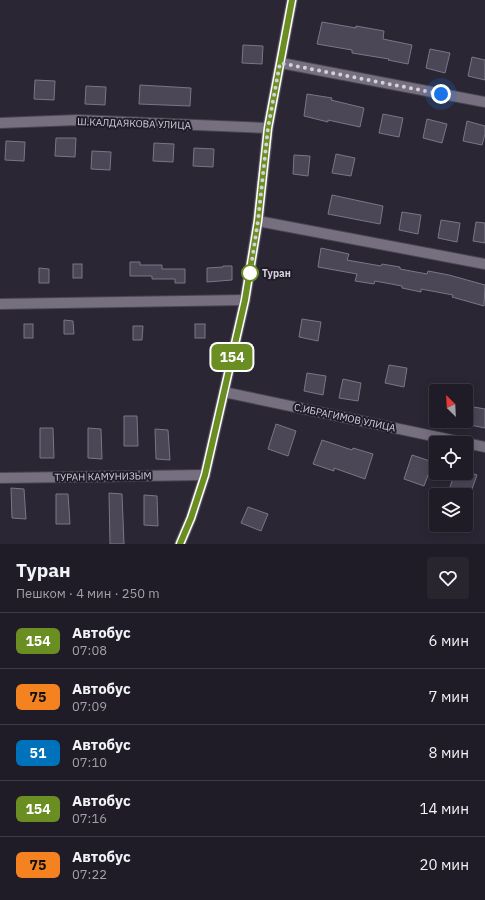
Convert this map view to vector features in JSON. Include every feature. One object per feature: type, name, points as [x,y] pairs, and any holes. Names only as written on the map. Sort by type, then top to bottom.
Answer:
[{"type":"street","points":[[180,544],[191,518],[205,475],[245,300],[258,221],[268,128],[292,0]]},
{"type":"street","points":[[280,63],[485,102]]},
{"type":"street","name":"Ш.КАЛДАЯКОВА УЛИЦА","points":[[0,123],[78,120],[268,128]]},
{"type":"street","points":[[258,221],[485,264]]},
{"type":"street","points":[[0,304],[245,300]]},
{"type":"street","name":"С.ИБРАГИМОВ УЛИЦА","points":[[224,392],[433,436]]},
{"type":"street","name":"С.ИБРАГИМОВ УЛИЦА","points":[[473,444],[485,447]]},
{"type":"street","name":"ТУРАН КАМУНИЗЫМ","points":[[0,478],[205,475]]},
{"type":"building","points":[[322,22],[384,31],[383,39],[412,45],[408,64],[388,60],[389,59],[352,53],[352,50],[317,44]]},
{"type":"building","points":[[243,45],[263,46],[262,64],[242,63]]},
{"type":"building","points":[[430,49],[450,53],[445,73],[426,68]]},
{"type":"building","points":[[472,57],[485,60],[485,80],[468,76]]},
{"type":"building","points":[[35,80],[55,81],[54,100],[34,99]]},
{"type":"building","points":[[140,85],[191,88],[190,106],[139,104]]},
{"type":"building","points":[[86,86],[106,87],[105,105],[85,104]]},
{"type":"building","points":[[307,94],[332,98],[331,100],[364,108],[360,127],[328,120],[328,122],[304,116]]},
{"type":"building","points":[[383,114],[403,118],[399,137],[379,133]]},
{"type":"building","points":[[427,119],[447,124],[442,143],[423,138]]},
{"type":"building","points":[[467,121],[485,126],[485,134],[482,145],[463,141]]},
{"type":"building","points":[[56,138],[76,138],[75,157],[55,156]]},
{"type":"building","points":[[6,141],[25,142],[24,161],[5,160]]},
{"type":"building","points":[[154,143],[174,144],[173,162],[153,161]]},
{"type":"building","points":[[194,148],[214,149],[213,167],[193,166]]},
{"type":"building","points":[[92,151],[111,152],[110,170],[91,169]]},
{"type":"building","points":[[336,154],[355,158],[351,176],[332,173]]},
{"type":"building","points":[[294,155],[310,156],[308,176],[293,174]]},
{"type":"building","points":[[332,195],[383,206],[380,224],[328,214]]},
{"type":"building","points":[[402,212],[421,215],[418,234],[399,230]]},
{"type":"building","points":[[441,220],[460,223],[457,242],[438,238]]},
{"type":"building","points":[[476,222],[485,223],[485,243],[473,241]]},
{"type":"building","points":[[321,248],[349,254],[347,260],[381,266],[382,264],[400,267],[400,269],[427,274],[428,271],[485,285],[484,306],[452,297],[453,295],[421,289],[421,292],[402,288],[402,286],[375,281],[374,284],[355,281],[357,274],[318,267]]},
{"type":"building","points":[[130,262],[140,262],[140,265],[162,265],[162,269],[185,269],[185,283],[175,283],[175,279],[152,279],[152,276],[130,276]]},
{"type":"building","points":[[73,264],[82,264],[82,278],[73,278]]},
{"type":"building","points":[[232,266],[232,280],[207,282],[207,268]]},
{"type":"building","points":[[39,268],[49,269],[49,283],[39,283]]},
{"type":"building","points":[[302,319],[321,322],[318,341],[299,337]]},
{"type":"building","points":[[64,320],[73,321],[74,334],[64,334]]},
{"type":"building","points":[[24,324],[33,324],[33,338],[24,338]]},
{"type":"building","points":[[195,324],[205,324],[205,338],[195,338]]},
{"type":"building","points":[[133,326],[143,326],[142,340],[133,340]]},
{"type":"building","points":[[389,365],[407,368],[404,387],[385,383]]},
{"type":"building","points":[[307,373],[326,376],[323,395],[304,391]]},
{"type":"building","points":[[343,379],[361,383],[358,401],[339,398]]},
{"type":"building","points":[[474,407],[485,409],[485,428],[473,426]]},
{"type":"building","points":[[124,416],[137,416],[138,446],[124,446]]},
{"type":"building","points":[[276,424],[296,431],[288,456],[268,449]]},
{"type":"building","points":[[40,428],[53,428],[54,458],[40,458]]},
{"type":"building","points":[[88,428],[101,429],[102,459],[88,458]]},
{"type":"building","points":[[155,429],[168,430],[170,460],[156,459]]},
{"type":"building","points":[[322,440],[352,450],[353,448],[373,454],[365,479],[334,468],[334,471],[313,464]]},
{"type":"building","points":[[412,455],[429,461],[429,473],[424,486],[404,479]]},
{"type":"building","points":[[473,474],[477,475],[472,488],[449,488],[452,480],[473,480]]},
{"type":"building","points":[[11,488],[24,489],[26,519],[12,518]]},
{"type":"building","points":[[109,493],[122,494],[124,544],[110,544]]},
{"type":"building","points":[[56,494],[68,494],[70,524],[56,524]]},
{"type":"building","points":[[144,495],[157,496],[158,526],[144,525]]},
{"type":"building","points":[[248,507],[268,514],[261,531],[241,523]]},
{"type":"bus line","name":"154","points":[[180,544],[191,518],[205,475],[245,300],[258,221],[268,128],[292,0]]},
{"type":"place","name":"Туран","points":[[250,273]]},
{"type":"route","points":[[250,273],[258,221],[268,128],[280,63],[441,94]]}]
